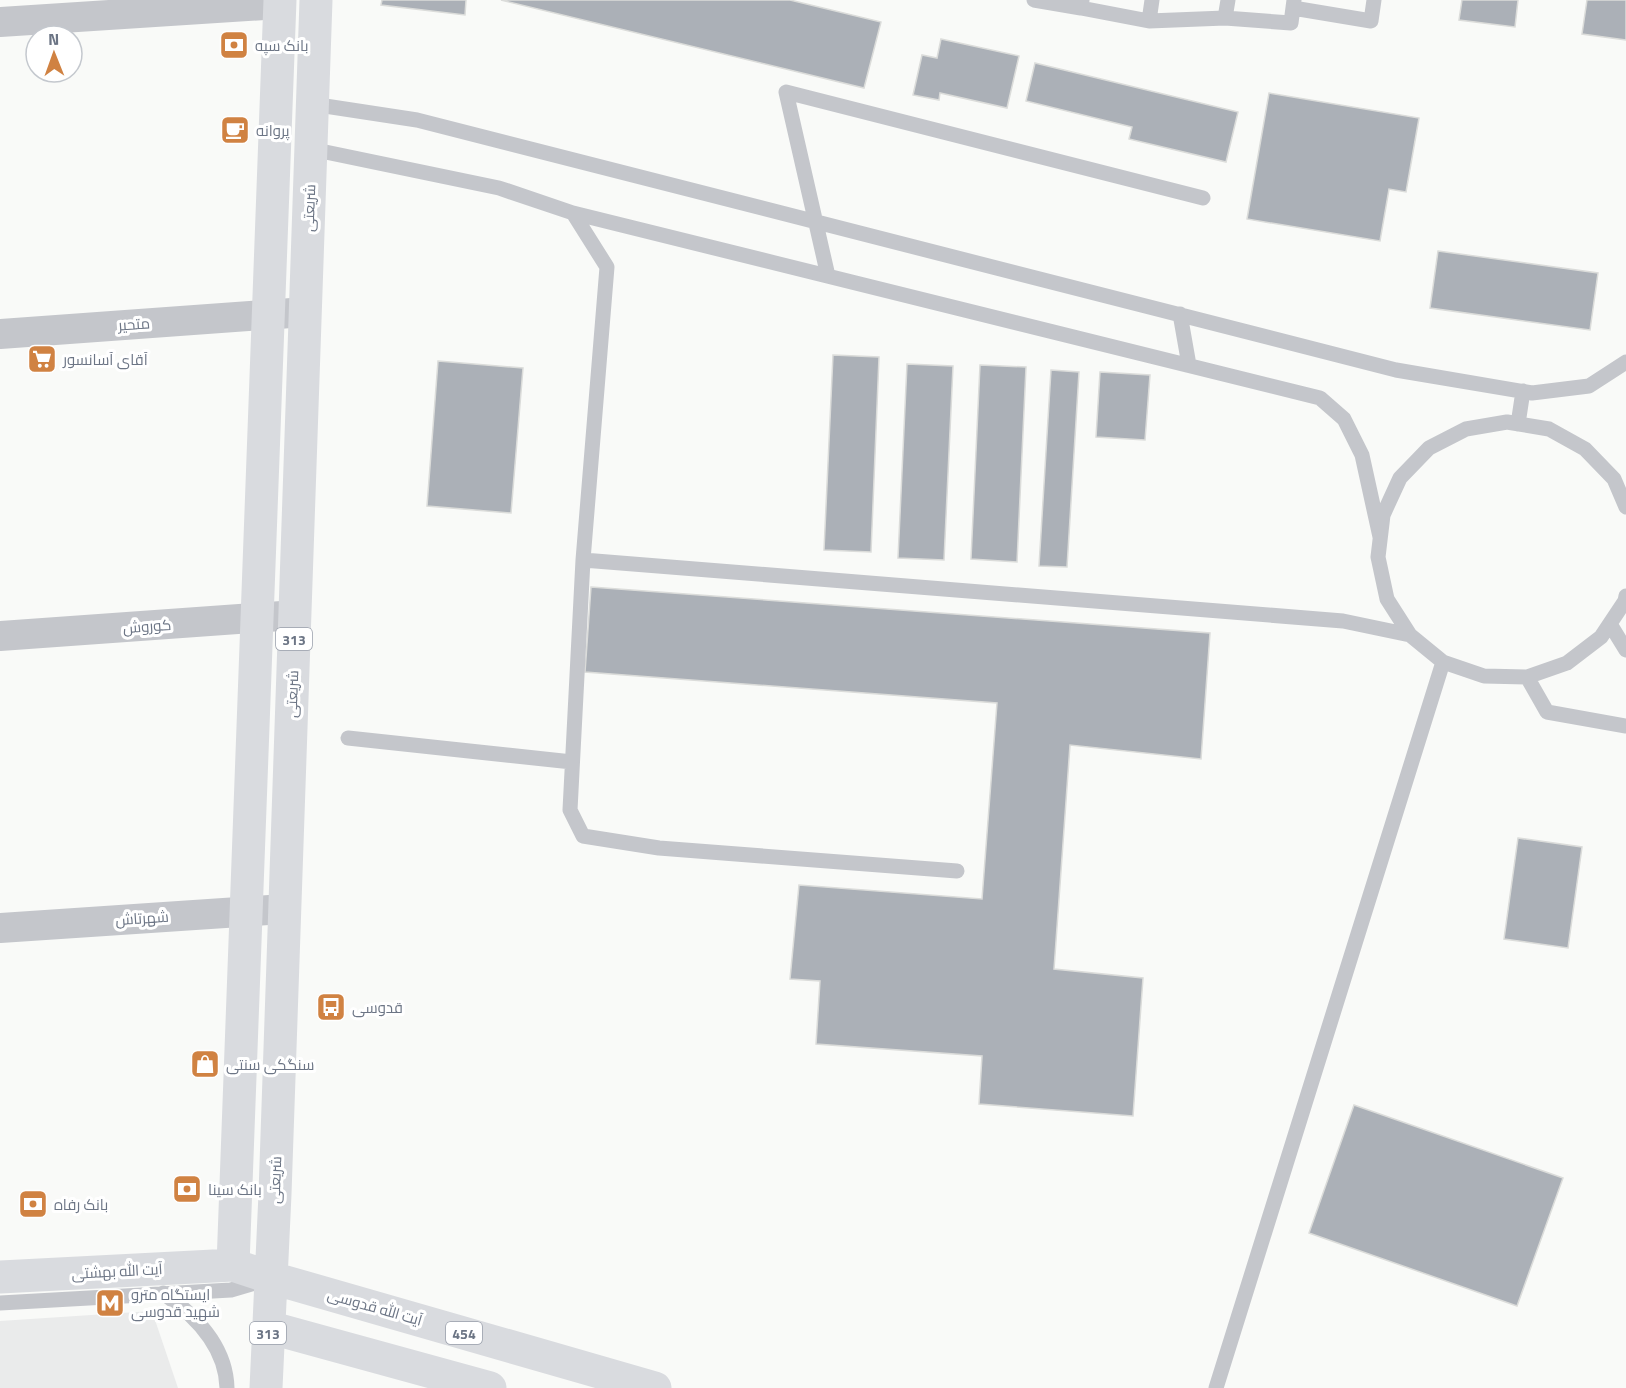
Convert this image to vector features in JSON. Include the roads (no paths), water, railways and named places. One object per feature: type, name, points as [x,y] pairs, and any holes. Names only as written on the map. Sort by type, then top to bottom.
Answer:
[{"type":"main road","name":"شریعتی","points":[[266,1388],[272,1278],[316,0]]},
{"type":"main road","name":"313","points":[[233,1265],[280,2]]},
{"type":"main road","name":"آیت الله قدوسی","points":[[233,1265],[655,1388]]},
{"type":"main road","name":"آیت الله بهشتی","points":[[0,1277],[233,1265]]},
{"type":"main road","points":[[268,1326],[490,1388]]},
{"type":"street","points":[[0,22],[280,2]]},
{"type":"street","name":"متحیر","points":[[0,334],[305,312]]},
{"type":"street","name":"کوروش","points":[[0,636],[295,615]]},
{"type":"street","name":"شهرتاش","points":[[0,928],[284,909]]},
{"type":"lane","points":[[1034,0],[1081,4],[1149,21],[1225,18],[1291,23],[1294,4],[1371,21],[1374,0]]},
{"type":"lane","points":[[1149,21],[1152,0]]},
{"type":"lane","points":[[1225,18],[1228,0]]},
{"type":"lane","points":[[828,276],[786,92],[1203,198]]},
{"type":"lane","points":[[312,104],[417,120],[1396,370],[1532,393],[1589,386],[1626,362]]},
{"type":"lane","points":[[310,149],[499,188],[573,213],[1320,398],[1344,419],[1362,455],[1380,537]]},
{"type":"lane","points":[[573,213],[607,267],[583,560],[572,762],[570,810],[583,836],[659,848],[957,871]]},
{"type":"lane","points":[[1180,314],[1189,365]]},
{"type":"lane","points":[[1518,424],[1523,392]]},
{"type":"lane","points":[[1626,507],[1614,479],[1585,449],[1549,429],[1508,422],[1466,429],[1429,448],[1400,478],[1383,515],[1378,557],[1387,599],[1410,634],[1443,662],[1484,676],[1527,677],[1567,663],[1601,637],[1626,596]]},
{"type":"lane","points":[[583,560],[1343,621],[1410,634]]},
{"type":"lane","points":[[1610,624],[1626,650]]},
{"type":"lane","points":[[1216,1388],[1443,662]]},
{"type":"lane","points":[[1527,677],[1547,712],[1626,726]]},
{"type":"lane","points":[[348,738],[572,762]]},
{"type":"lane","points":[[0,1303],[231,1290],[272,1278]]},
{"type":"lane","points":[[163,1293],[187,1311],[207,1334],[218,1352],[227,1378],[227,1388]]},
{"type":"place","name":"بانک سپه","points":[[234,45]]},
{"type":"place","name":"پروانه","points":[[235,130]]},
{"type":"place","name":"آقای آسانسور","points":[[42,359]]},
{"type":"place","name":"قدوسی","points":[[331,1007]]},
{"type":"place","name":"سنگکی سنتی","points":[[205,1064]]},
{"type":"place","name":"بانک سینا","points":[[187,1189]]},
{"type":"place","name":"بانک رفاه","points":[[33,1204]]},
{"type":"place","name":"ایستگاه مترو شهید قدوسی","points":[[110,1303]]}]
